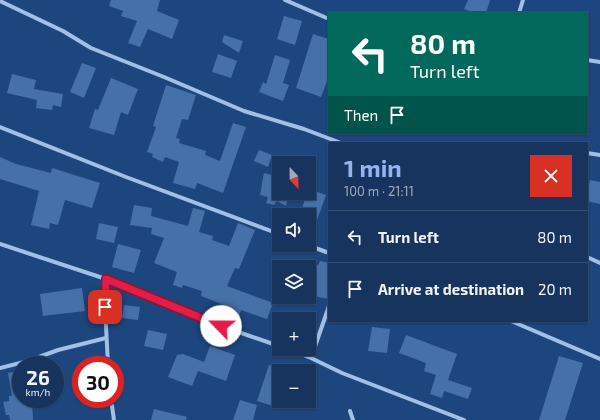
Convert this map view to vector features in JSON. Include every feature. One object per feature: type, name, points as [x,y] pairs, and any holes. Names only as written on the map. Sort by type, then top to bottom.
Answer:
[{"type":"street","points":[[285,0],[328,20]]},
{"type":"street","points":[[520,12],[523,0]]},
{"type":"street","points":[[0,1],[38,18],[91,48],[244,111],[304,129],[338,142]]},
{"type":"street","points":[[588,60],[600,62]]},
{"type":"street","points":[[0,127],[126,177],[272,231]]},
{"type":"street","points":[[588,153],[600,156]]},
{"type":"street","points":[[0,244],[106,279],[221,326],[272,344]]},
{"type":"street","points":[[316,249],[328,254]]},
{"type":"street","points":[[588,257],[600,263]]},
{"type":"street","points":[[106,279],[107,356]]},
{"type":"street","points":[[311,358],[328,309]]},
{"type":"street","points":[[513,322],[600,359]]},
{"type":"street","points":[[0,368],[28,361],[58,350],[106,338]]},
{"type":"street","points":[[306,356],[342,373],[464,420]]},
{"type":"street","points":[[112,408],[114,420]]},
{"type":"street","points":[[350,411],[353,420]]},
{"type":"building","points":[[111,0],[160,0],[157,11],[179,20],[172,39],[148,29],[140,47],[128,43],[137,21],[121,16],[123,11],[109,6]]},
{"type":"building","points":[[468,0],[490,0],[486,12],[472,12],[464,9]]},
{"type":"building","points":[[284,16],[302,21],[295,45],[277,39]]},
{"type":"building","points":[[313,34],[328,39],[328,79],[321,97],[296,88]]},
{"type":"building","points":[[224,35],[243,41],[239,53],[222,42]]},
{"type":"building","points":[[218,54],[237,61],[231,78],[212,72]]},
{"type":"building","points":[[275,55],[290,60],[283,83],[289,85],[283,101],[259,92],[263,82],[266,84]]},
{"type":"building","points":[[82,63],[96,68],[84,98],[70,92]]},
{"type":"building","points":[[12,74],[36,80],[34,89],[63,94],[61,107],[53,105],[52,110],[36,108],[37,100],[7,93]]},
{"type":"building","points":[[111,78],[138,89],[128,115],[121,112],[114,135],[89,128],[95,109],[98,110]]},
{"type":"building","points":[[166,85],[196,95],[188,120],[182,119],[176,138],[180,139],[179,143],[206,151],[205,155],[220,161],[233,123],[246,127],[223,193],[197,183],[195,189],[173,183],[179,162],[165,157],[163,162],[152,157],[153,154],[147,152],[156,127],[153,126]]},
{"type":"building","points":[[259,150],[272,155],[268,167],[254,161]]},
{"type":"building","points":[[0,157],[16,164],[51,173],[52,168],[100,183],[92,208],[65,200],[58,225],[50,223],[49,229],[31,225],[39,191],[0,179]]},
{"type":"building","points":[[264,173],[272,175],[272,200],[287,200],[286,206],[277,201],[274,205],[266,203],[268,197],[260,195]]},
{"type":"building","points":[[590,180],[600,182],[600,204],[588,201]]},
{"type":"building","points":[[316,191],[326,195],[316,223],[316,208],[302,208],[305,200],[316,200]]},
{"type":"building","points":[[134,205],[152,208],[151,216],[188,226],[193,208],[205,211],[199,232],[213,236],[212,240],[229,246],[238,223],[255,230],[239,269],[235,268],[227,286],[272,303],[267,319],[241,310],[239,317],[227,312],[229,307],[201,296],[202,291],[183,285],[182,288],[173,285],[177,272],[154,263],[164,238],[151,234],[152,228],[130,225]]},
{"type":"building","points":[[99,223],[118,227],[114,243],[96,239]]},
{"type":"building","points":[[118,244],[141,250],[134,273],[112,267]]},
{"type":"building","points":[[320,261],[328,263],[328,299],[316,296],[316,264],[318,265]]},
{"type":"building","points":[[82,288],[85,311],[43,316],[40,294]]},
{"type":"building","points":[[124,305],[140,307],[138,320],[122,318]]},
{"type":"building","points":[[372,327],[390,329],[387,353],[368,351]]},
{"type":"building","points":[[148,330],[167,334],[163,350],[144,346]]},
{"type":"building","points":[[406,335],[457,354],[448,380],[472,388],[468,399],[444,391],[442,398],[430,394],[436,375],[424,371],[426,363],[399,353]]},
{"type":"building","points":[[210,346],[235,355],[226,381],[198,371],[192,386],[168,377],[177,355],[183,354],[204,362]]},
{"type":"building","points":[[559,356],[583,363],[565,420],[539,420]]},
{"type":"building","points":[[269,365],[272,366],[272,406],[257,401]]},
{"type":"building","points":[[12,372],[12,396],[8,373]]},
{"type":"building","points":[[9,396],[12,396],[12,408],[32,408],[33,420],[10,420],[9,415],[6,415],[3,402],[9,401]]},
{"type":"building","points":[[240,400],[257,405],[253,420],[233,420]]},
{"type":"building","points":[[154,409],[187,417],[186,420],[151,420]]},
{"type":"route","points":[[105,307],[106,279],[221,326]]}]
